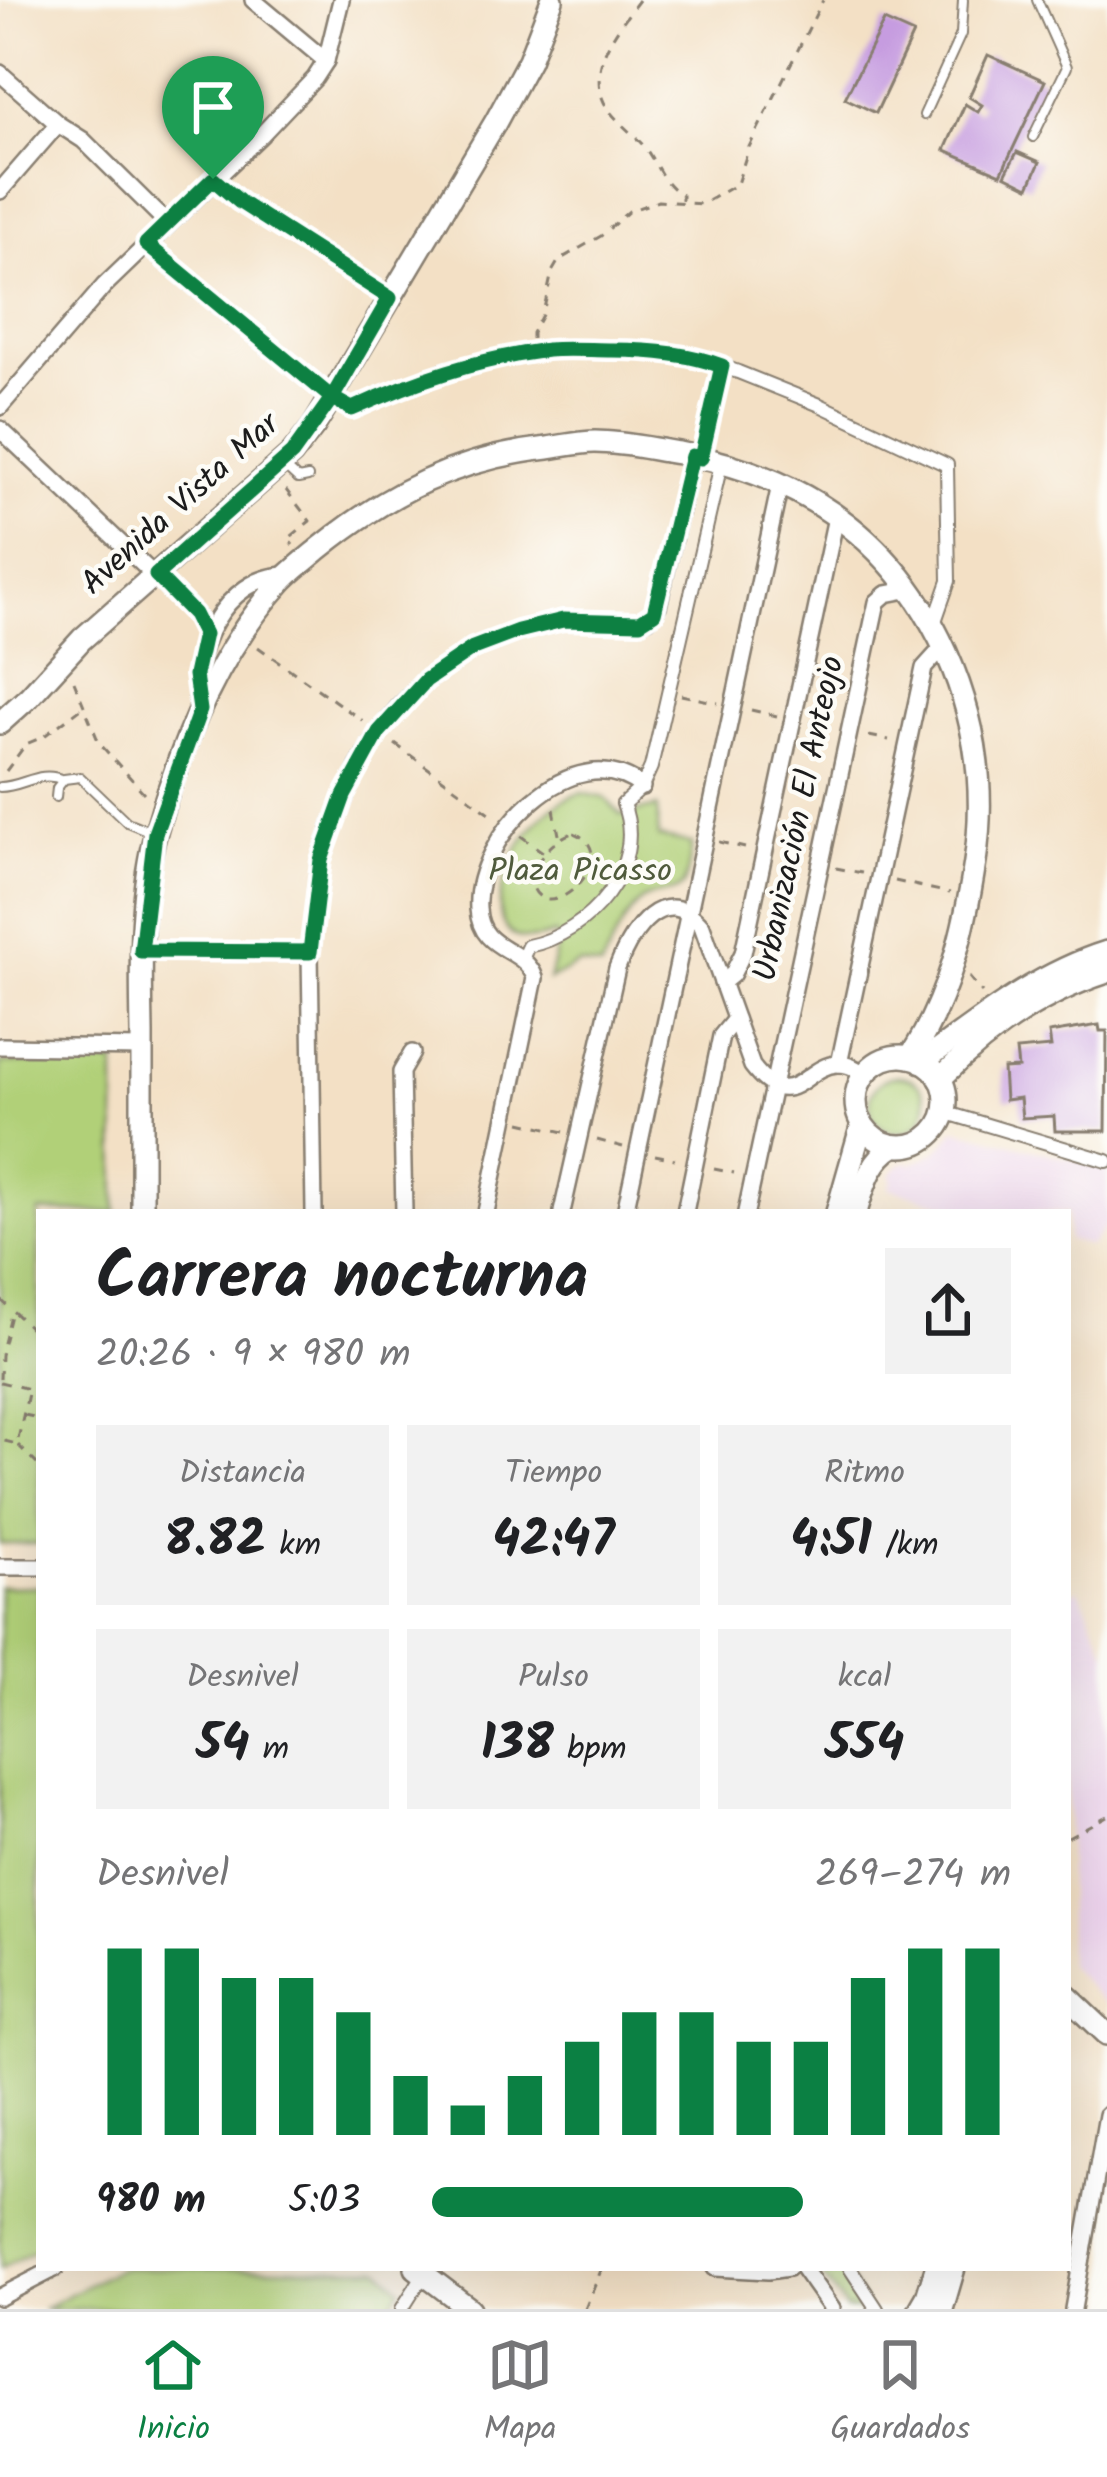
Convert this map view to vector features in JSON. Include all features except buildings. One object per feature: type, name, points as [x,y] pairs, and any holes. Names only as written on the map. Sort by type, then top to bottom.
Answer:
[{"type":"street","points":[[254,0],[326,61]]},
{"type":"street","points":[[0,407],[62,332],[146,244],[315,78],[326,61],[341,0]]},
{"type":"street","name":"Avenida Vista Mar","points":[[0,723],[82,639],[277,467],[314,426],[530,60],[552,0]]},
{"type":"street","points":[[0,74],[82,140],[168,224]]},
{"type":"street","points":[[0,191],[58,124]]},
{"type":"street","points":[[213,179],[240,202],[390,298]]},
{"type":"street","points":[[146,244],[332,398],[352,409],[445,370],[489,359],[551,350],[649,350],[722,366],[820,405],[947,465],[949,581],[934,623]]},
{"type":"street","points":[[521,959],[528,946],[571,930],[604,897],[627,854],[630,832],[623,804],[642,787],[651,767],[722,366]]},
{"type":"street","points":[[0,429],[194,614],[204,629],[195,675],[200,710]]},
{"type":"street","points":[[142,1209],[141,951],[159,823],[200,710],[239,634],[297,567],[374,506],[491,457],[594,442],[704,459],[780,485],[836,517],[875,546],[912,589],[934,623],[969,709],[979,765],[980,813],[971,888],[953,964],[916,1059]]},
{"type":"street","points":[[314,1209],[310,952],[321,860],[351,782],[379,732],[426,680],[473,648],[563,620],[640,622],[654,613],[704,459]]},
{"type":"street","points":[[626,1209],[780,485]]},
{"type":"street","name":"Urbanización El Anteojo","points":[[722,983],[732,975],[742,953],[836,517]]},
{"type":"street","points":[[203,644],[212,626],[246,589],[297,567]]},
{"type":"street","name":"Urbanización El Anteojo","points":[[774,1085],[877,602],[886,594],[912,589]]},
{"type":"street","points":[[194,614],[223,612]]},
{"type":"street","points":[[839,1064],[924,668],[944,647]]},
{"type":"street","points":[[487,1209],[535,986],[533,970],[482,929],[478,908],[483,876],[508,826],[549,789],[581,773],[601,770],[618,773],[642,787]]},
{"type":"street","points":[[563,1209],[617,968],[641,924],[662,908],[689,914],[701,926],[752,1066],[765,1082],[799,1085],[824,1067],[839,1064],[865,1074]]},
{"type":"street","points":[[894,1146],[870,1135],[862,1124],[856,1099],[865,1074],[885,1059],[916,1059],[1042,979],[1107,952]]},
{"type":"street","points":[[940,1079],[1010,1018],[1048,995],[1107,972]]},
{"type":"street","points":[[942,992],[946,1016],[958,1026],[970,1027]]},
{"type":"street","points":[[686,1209],[721,1036],[735,1018]]},
{"type":"street","points":[[0,1046],[142,1048]]},
{"type":"street","points":[[404,1209],[401,1072],[412,1053]]},
{"type":"street","points":[[857,1209],[870,1170],[883,1152],[920,1142],[944,1112],[940,1079],[916,1059]]},
{"type":"street","points":[[747,1209],[774,1085]]},
{"type":"street","points":[[944,1112],[1107,1161]]},
{"type":"street","points":[[838,1209],[862,1124]]},
{"type":"street","points":[[0,1567],[36,1567]]},
{"type":"street","points":[[1071,2000],[1107,2033]]},
{"type":"street","points":[[1071,2018],[1107,2049]]},
{"type":"street","points":[[1073,2309],[1107,2115]]},
{"type":"street","points":[[0,2297],[50,2271]]},
{"type":"street","points":[[402,2309],[420,2271],[470,2309]]},
{"type":"street","points":[[805,2271],[832,2309]]},
{"type":"street","points":[[852,2271],[878,2309]]},
{"type":"street","points":[[920,2309],[935,2271]]},
{"type":"street","points":[[942,2309],[953,2271]]},
{"type":"lane","points":[[924,115],[961,34],[963,0]]},
{"type":"lane","points":[[1033,137],[1067,67],[1037,0]]},
{"type":"lane","points":[[277,467],[298,479],[308,477]]},
{"type":"lane","points":[[0,787],[35,777],[56,776],[63,781]]},
{"type":"lane","points":[[56,797],[63,781],[75,776],[85,779],[128,821],[159,823]]},
{"type":"path","points":[[639,0],[605,51],[600,85],[604,103],[644,147],[672,189],[682,195],[682,202]]},
{"type":"path","points":[[533,352],[532,334],[559,260],[601,236],[628,211],[658,201],[702,205],[737,184],[749,147],[823,0]]},
{"type":"path","points":[[277,467],[310,521],[288,539],[297,567]]},
{"type":"path","points":[[57,664],[76,684],[99,743],[159,823]]},
{"type":"path","points":[[0,776],[26,744],[84,706]]},
{"type":"path","points":[[549,789],[560,837]]},
{"type":"path","points":[[574,833],[586,839],[592,859],[582,879],[549,902],[535,891],[535,872],[544,853],[560,837],[574,833]]},
{"type":"path","points":[[483,876],[535,872]]},
{"type":"path","points":[[141,951],[310,952]]},
{"type":"path","points":[[953,964],[962,968],[984,996],[990,992],[1000,1005]]},
{"type":"path","points":[[0,1299],[36,1333]]},
{"type":"path","points":[[12,1311],[0,1382],[29,1389],[17,1444]]},
{"type":"path","points":[[24,1415],[36,1417]]},
{"type":"path","points":[[0,1440],[17,1444],[36,1463]]},
{"type":"path","points":[[1071,1836],[1107,1816]]},
{"type":"path","points":[[586,2309],[601,2271]]},
{"type":"shaded area","points":[[955,1129],[1107,1169],[1107,1224],[1090,1246],[1071,1241],[1071,1209],[961,1209],[889,1188],[897,1167],[911,1165],[944,1145]]},
{"type":"shaded area","points":[[1079,1590],[1107,1653],[1107,2006],[1071,1968],[1071,1594]]},
{"type":"green space","name":"Plaza Picasso","points":[[582,793],[605,798],[621,815],[657,807],[659,837],[692,844],[689,864],[681,887],[646,898],[634,908],[601,968],[579,964],[549,980],[558,943],[555,934],[524,939],[507,929],[500,910],[503,883],[532,828],[555,806]]},
{"type":"green space","points":[[115,1062],[116,1209],[36,1209],[36,1544],[0,1544],[0,1063]]},
{"type":"green space","points":[[898,1076],[918,1084],[926,1104],[918,1124],[898,1132],[878,1124],[870,1104],[878,1084]]},
{"type":"green space","points":[[36,1586],[36,2250],[0,2269],[0,1587]]},
{"type":"green space","points":[[114,2271],[382,2271],[401,2288],[389,2309],[42,2309]]},
{"type":"green space","points":[[819,2271],[844,2271],[865,2304],[846,2309]]},
{"type":"route","points":[[213,179],[146,244],[332,398],[352,409],[445,370],[551,350],[649,350],[722,366],[701,458],[692,456],[654,613],[640,622],[599,619],[541,624],[473,648],[426,680],[379,732],[344,796],[321,860],[310,952],[141,951],[155,833],[200,710],[195,675],[204,634],[194,614],[156,575],[292,454],[332,398],[390,298],[240,202],[213,179]]}]
